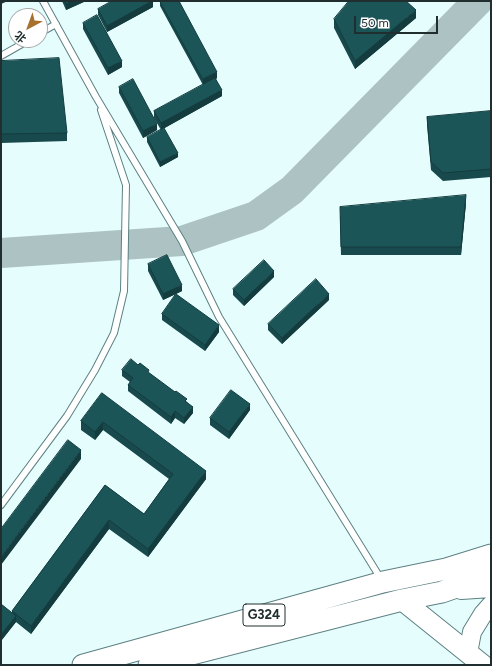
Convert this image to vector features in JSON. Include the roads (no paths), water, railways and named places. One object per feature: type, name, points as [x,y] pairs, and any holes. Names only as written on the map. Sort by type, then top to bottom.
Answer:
[{"type":"highway","name":"G324","points":[[83,665],[383,582],[446,569],[491,555]]},
{"type":"highway","name":"G324","points":[[149,665],[402,600],[442,592],[491,575]]},
{"type":"main road","points":[[446,569],[491,567]]},
{"type":"main road","points":[[442,592],[491,588]]},
{"type":"main road","points":[[402,600],[476,659]]},
{"type":"main road","points":[[476,659],[472,632],[483,614],[491,605]]},
{"type":"lane","points":[[43,1],[96,98],[182,240],[219,317],[383,582]]},
{"type":"lane","points":[[48,29],[56,24]]},
{"type":"lane","points":[[1,56],[14,48]]},
{"type":"lane","points":[[1,505],[67,416],[95,370],[114,333],[124,291],[126,185],[96,98]]}]
